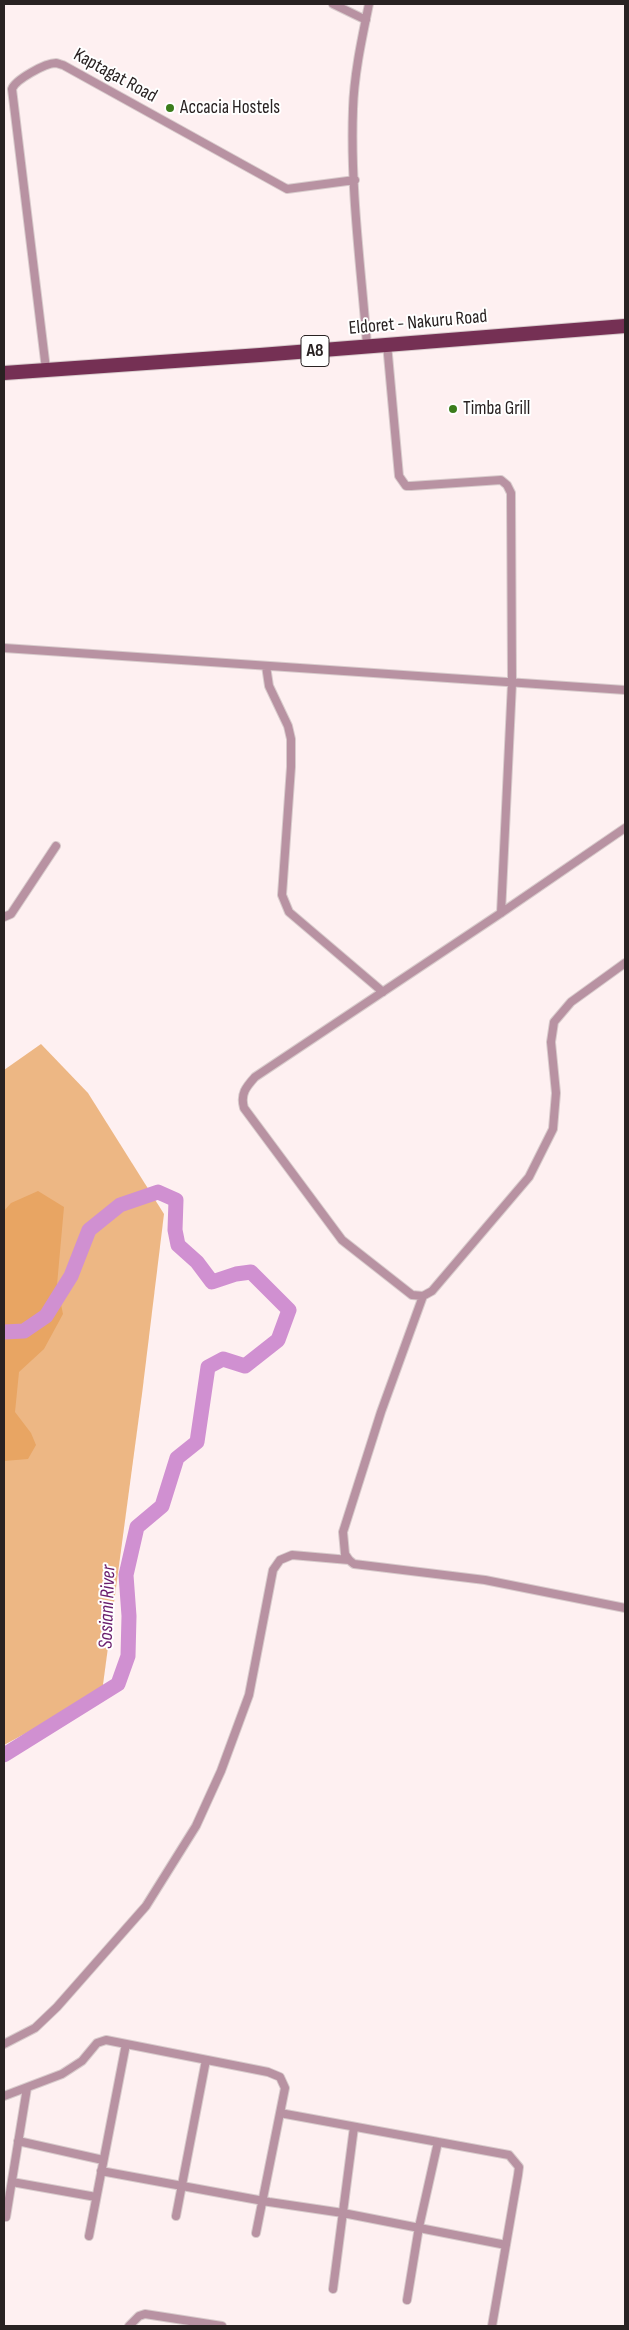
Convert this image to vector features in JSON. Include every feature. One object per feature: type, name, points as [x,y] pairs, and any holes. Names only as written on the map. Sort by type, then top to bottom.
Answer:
[{"type":"highway","name":"Eldoret - Nakuru Road","points":[[4,373],[625,326]]},
{"type":"street","points":[[333,4],[366,20]]},
{"type":"street","points":[[367,345],[355,180],[352,108],[356,72],[369,4]]},
{"type":"street","name":"Kaptagat Road","points":[[46,369],[12,89],[14,83],[20,79],[56,62],[64,65],[287,189],[355,180]]},
{"type":"street","points":[[387,344],[399,476],[406,486],[500,480],[507,485],[511,493],[512,683],[501,913]]},
{"type":"street","points":[[4,648],[625,690]]},
{"type":"street","points":[[266,666],[268,686],[288,726],[291,739],[283,903],[294,917],[383,992]]},
{"type":"street","points":[[625,828],[255,1077],[245,1087],[242,1101],[252,1120],[342,1240],[412,1296],[423,1296],[432,1291],[529,1177],[553,1129],[556,1093],[551,1042],[554,1022],[571,1002],[625,964]]},
{"type":"street","points":[[4,917],[11,914],[56,846]]},
{"type":"street","points":[[348,1560],[344,1549],[343,1532],[380,1412],[423,1296]]},
{"type":"street","points":[[4,2044],[35,2028],[57,2007],[146,1906],[196,1826],[221,1771],[249,1695],[273,1570],[280,1560],[292,1555],[348,1560],[354,1564],[485,1580],[625,1608]]},
{"type":"street","points":[[4,2096],[62,2074],[82,2061],[97,2043],[106,2040],[268,2072],[280,2077],[285,2088],[256,2233]]},
{"type":"street","points":[[89,2236],[126,2044]]},
{"type":"street","points":[[176,2216],[206,2060]]},
{"type":"street","points":[[6,2217],[27,2088]]},
{"type":"street","points":[[280,2113],[509,2155],[516,2161],[519,2167],[518,2175],[492,2326]]},
{"type":"street","points":[[334,2289],[354,2127]]},
{"type":"street","points":[[18,2141],[103,2160]]},
{"type":"street","points":[[407,2300],[418,2227],[438,2142]]},
{"type":"street","points":[[101,2171],[181,2184],[262,2201],[343,2213],[506,2245]]},
{"type":"street","points":[[12,2182],[96,2198]]},
{"type":"street","points":[[129,2326],[139,2316],[145,2314],[222,2326]]},
{"type":"shaded area","points":[[41,1044],[88,1093],[164,1214],[102,1692],[4,1745],[4,1070]]},
{"type":"shaded area","points":[[38,1191],[64,1207],[57,1285],[63,1314],[44,1349],[19,1372],[15,1412],[31,1433],[36,1445],[28,1459],[4,1461],[4,1211],[11,1203]]},
{"type":"waterway","name":"Sosiani River","points":[[4,1332],[24,1331],[46,1316],[71,1276],[89,1230],[120,1205],[158,1192],[176,1200],[175,1230],[178,1245],[197,1262],[212,1282],[236,1274],[251,1272],[289,1310],[278,1340],[245,1366],[223,1359],[208,1367],[197,1442],[177,1458],[162,1506],[137,1527],[126,1575],[129,1616],[128,1656],[118,1684],[4,1755]]},
{"type":"place","name":"Accacia Hostels","points":[[170,108]]},
{"type":"place","name":"Timba Grill","points":[[453,409]]}]
